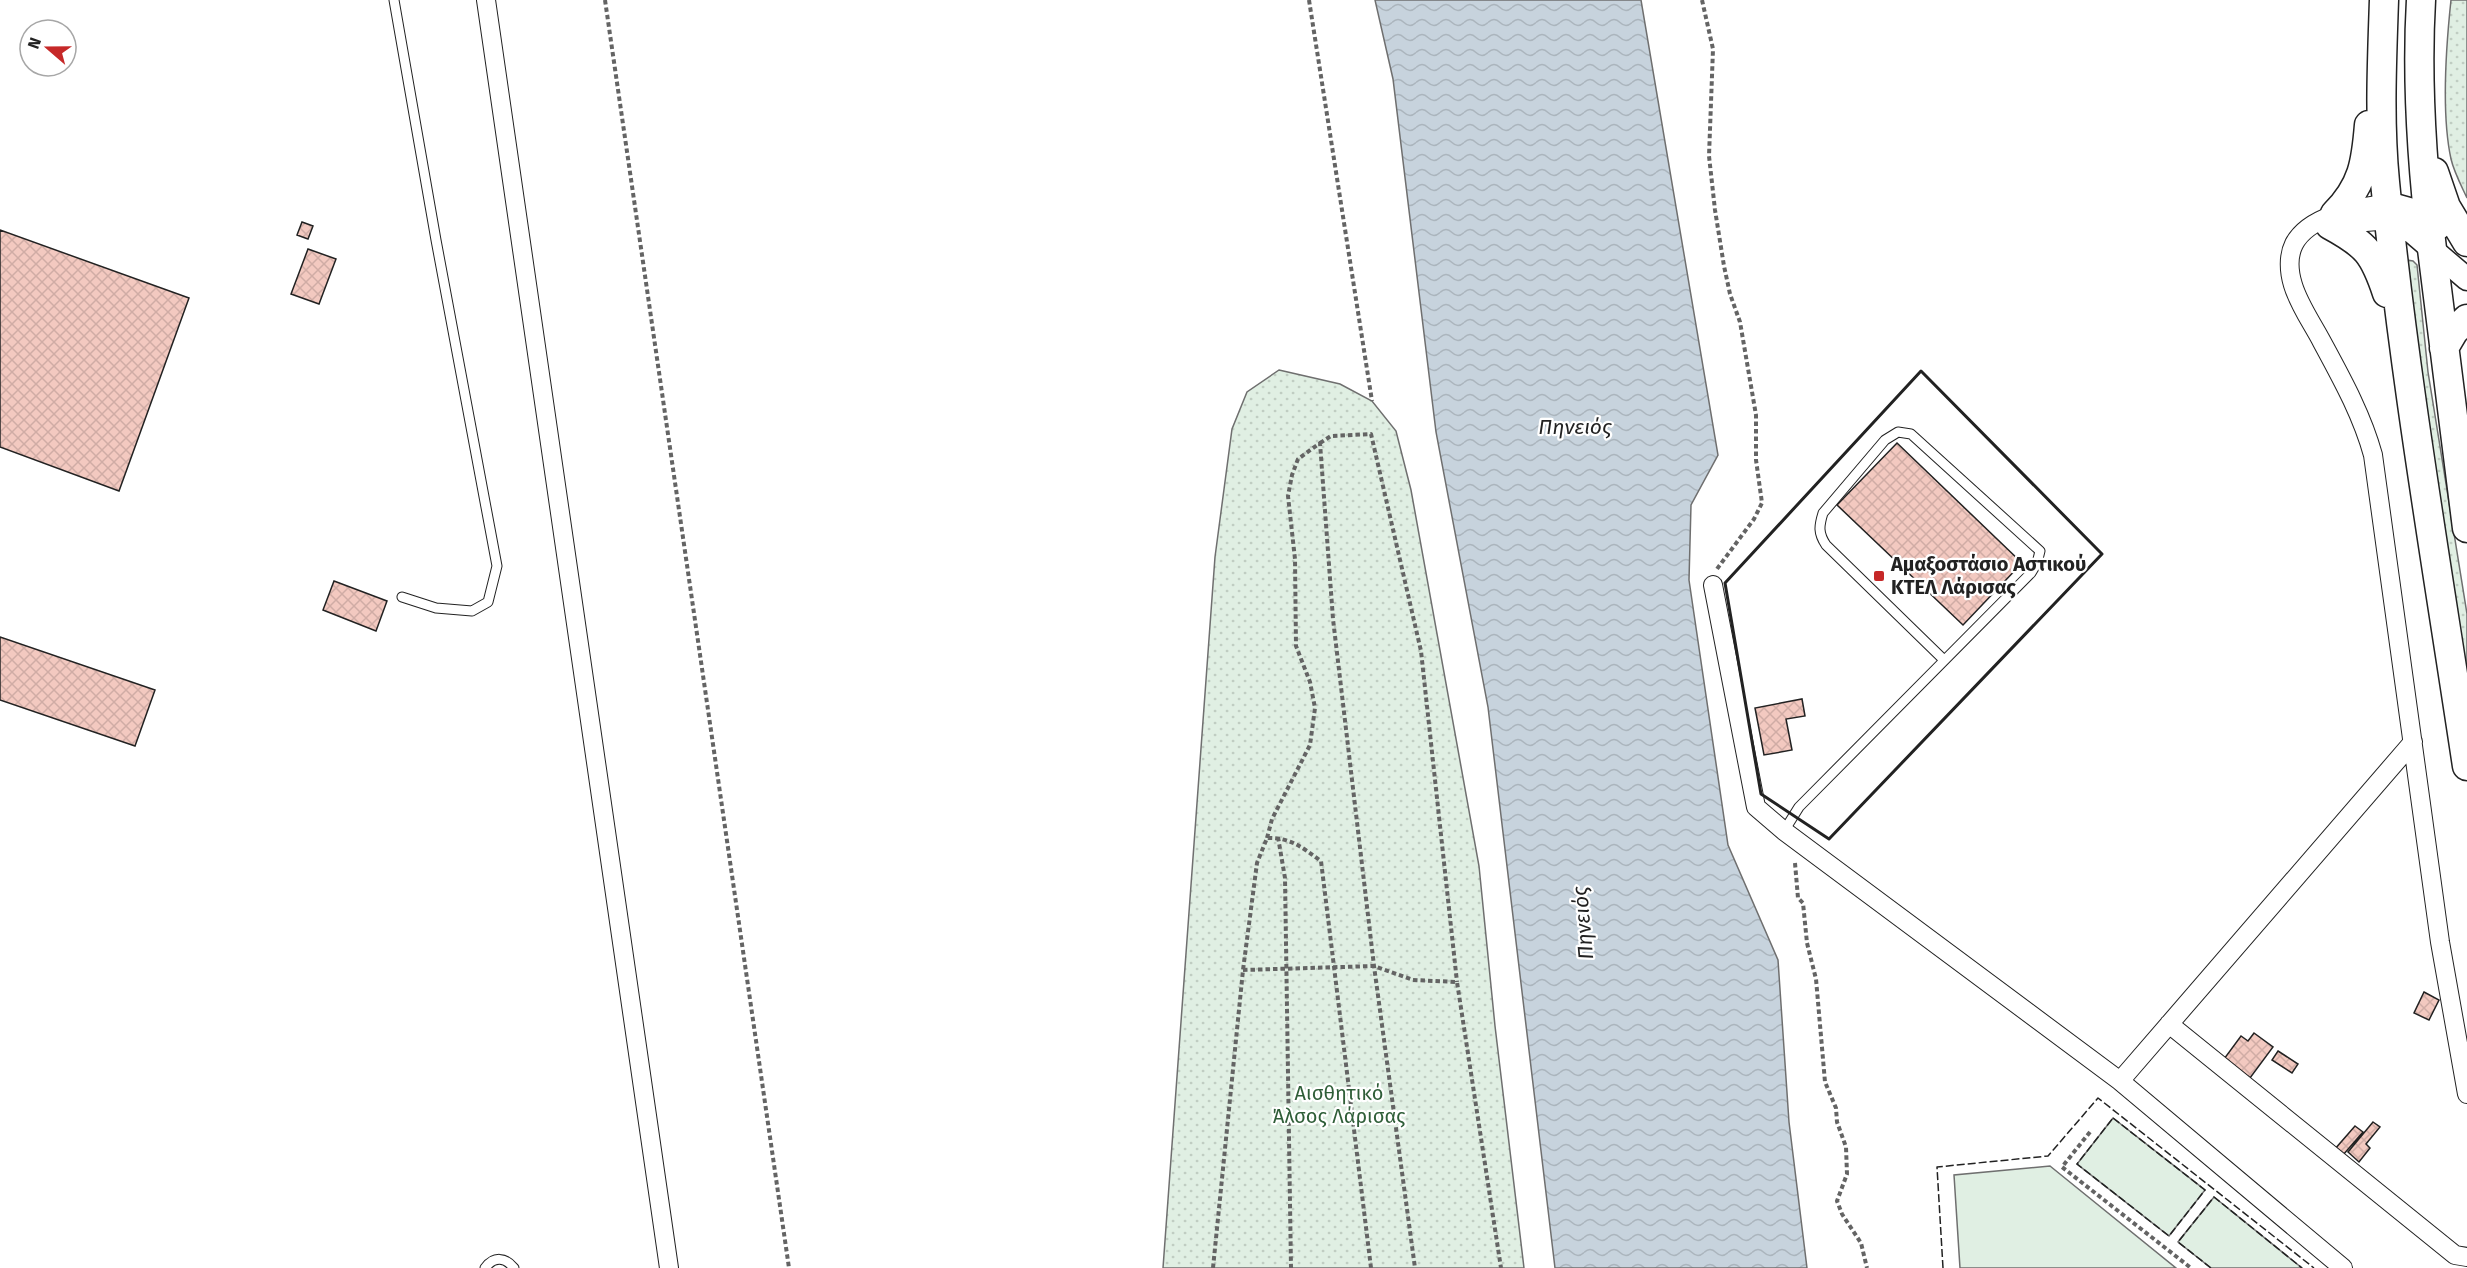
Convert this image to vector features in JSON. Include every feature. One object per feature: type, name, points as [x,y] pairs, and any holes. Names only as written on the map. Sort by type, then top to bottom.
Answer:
[{"type":"main road","points":[[2384,0],[2381,76],[2385,180],[2404,344],[2467,766]]},
{"type":"main road","points":[[2421,0],[2418,81],[2428,219],[2467,528]]},
{"type":"main road","points":[[2381,76],[2372,103],[2365,162],[2360,181],[2332,220],[2370,253],[2379,269],[2404,344]]},
{"type":"main road","points":[[2421,120],[2440,194],[2467,242]]},
{"type":"main road","points":[[2444,348],[2454,331],[2467,320]]},
{"type":"street","points":[[486,0],[669,1268]]},
{"type":"street","points":[[2467,252],[2428,219],[2406,207],[2332,220],[2302,234],[2295,242],[2290,255],[2292,282],[2298,297],[2359,412],[2373,455],[2440,942],[2467,1094]]},
{"type":"street","points":[[2389,211],[2432,251],[2467,279]]},
{"type":"street","points":[[1713,585],[1754,801],[1764,816],[2120,1081],[2343,1268]]},
{"type":"street","points":[[2120,1081],[2413,742]]},
{"type":"street","points":[[2169,1024],[2455,1255],[2467,1257]]},
{"type":"lane","points":[[394,0],[497,566],[488,602],[472,611],[436,608],[402,597]]},
{"type":"lane","points":[[1784,831],[1799,807],[2031,573],[2037,563],[2040,551],[1911,434],[1898,432],[1886,440],[1823,513],[1819,525],[1820,536],[1826,545],[1944,660]]},
{"type":"lane","points":[[485,1268],[489,1263],[499,1259],[509,1262],[514,1268]]},
{"type":"path","points":[[605,0],[789,1268]]},
{"type":"path","points":[[1309,0],[1372,401]]},
{"type":"path","points":[[1702,0],[1713,49],[1709,156],[1715,210],[1730,294],[1740,322],[1756,415],[1756,460],[1762,503],[1754,519],[1718,567],[1713,585]]},
{"type":"path","points":[[1213,1268],[1243,970],[1257,863],[1272,819],[1310,745],[1315,708],[1310,682],[1296,646],[1296,559],[1288,496],[1298,459],[1331,436],[1371,434],[1421,651],[1457,982],[1501,1268]]},
{"type":"path","points":[[1320,444],[1333,619],[1374,966],[1415,1268]]},
{"type":"path","points":[[1267,838],[1278,837],[1294,841],[1321,861],[1371,1268]]},
{"type":"path","points":[[1278,837],[1285,878],[1288,970],[1291,1268]]},
{"type":"path","points":[[1795,863],[1798,897],[1803,903],[1807,943],[1816,979],[1825,1082],[1836,1108],[1837,1122],[1846,1147],[1847,1174],[1837,1200],[1842,1214],[1861,1243],[1867,1268]]},
{"type":"path","points":[[1243,970],[1374,966],[1413,980],[1457,982]]},
{"type":"path","points":[[2090,1132],[2062,1167],[2191,1268]]},
{"type":"green space","points":[[2451,0],[2467,0],[2467,198],[2452,164],[2446,121],[2446,59]]},
{"type":"green space","points":[[2407,260],[2417,265],[2428,372],[2467,614],[2467,684],[2422,398]]},
{"type":"green space","name":"Αισθητικό Άλσος Λάρισας","points":[[1279,370],[1340,384],[1372,401],[1396,431],[1411,490],[1479,866],[1495,1026],[1524,1268],[1163,1268],[1215,557],[1232,429],[1247,392]]},
{"type":"green space","points":[[2113,1118],[2205,1190],[2169,1236],[2077,1164]]},
{"type":"green space","points":[[2050,1166],[2176,1268],[1960,1268],[1954,1175]]},
{"type":"green space","points":[[2214,1197],[2302,1268],[2211,1268],[2178,1242]]},
{"type":"water","name":"Πηνειός","points":[[1375,0],[1641,0],[1718,455],[1691,505],[1689,580],[1728,845],[1778,960],[1789,1122],[1807,1268],[1555,1268],[1488,707],[1436,432],[1393,79]]},
{"type":"building","points":[[302,222],[313,226],[308,239],[297,235]]},
{"type":"building","points":[[0,230],[189,298],[119,491],[0,447]]},
{"type":"building","points":[[308,249],[336,259],[319,304],[291,294]]},
{"type":"building","points":[[1897,443],[2022,563],[1963,625],[1837,505]]},
{"type":"building","points":[[334,581],[387,601],[376,631],[323,610]]},
{"type":"building","points":[[0,637],[155,690],[135,746],[0,700]]},
{"type":"building","points":[[1802,699],[1805,716],[1786,719],[1792,750],[1764,755],[1755,708]]},
{"type":"building","points":[[2424,992],[2439,1000],[2429,1020],[2414,1013]]},
{"type":"building","points":[[2254,1033],[2273,1047],[2250,1078],[2224,1059],[2241,1036],[2248,1041]]},
{"type":"building","points":[[2278,1051],[2298,1064],[2292,1073],[2272,1060]]},
{"type":"building","points":[[2373,1122],[2380,1127],[2366,1144],[2370,1148],[2359,1162],[2348,1152]]},
{"type":"building","points":[[2355,1126],[2363,1132],[2343,1155],[2335,1149]]},
{"type":"fence","points":[[1943,1268],[1937,1167],[2048,1156],[2098,1098],[2314,1268]]},
{"type":"fence","points":[[2113,1118],[2205,1190],[2169,1236],[2077,1164],[2113,1118]]},
{"type":"fence","points":[[2211,1268],[2178,1242],[2214,1197],[2302,1268]]},
{"type":"wall","points":[[1921,371],[2102,554],[1829,839],[1761,794],[1725,583],[1921,371]]},
{"type":"place","name":"Αμαξοστάσιο Αστικού ΚΤΕΛ Λάρισας","points":[[1879,576]]}]
